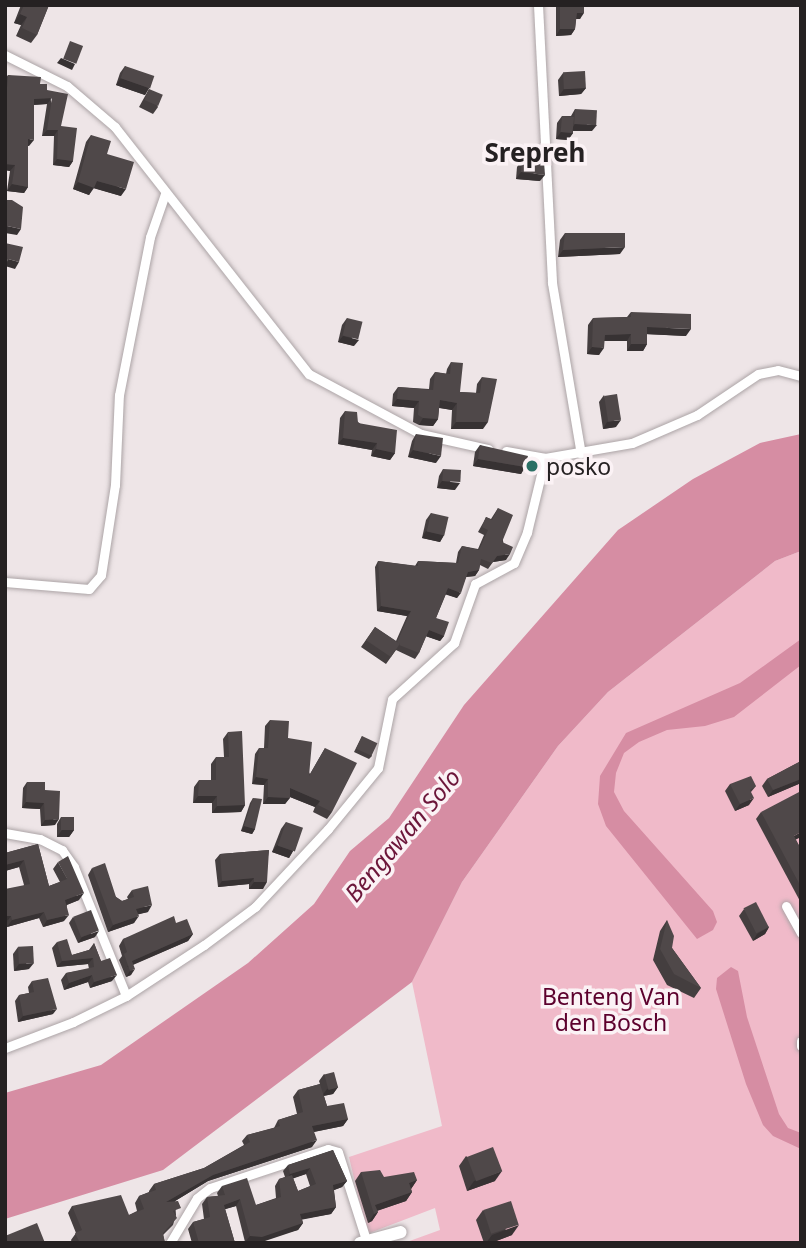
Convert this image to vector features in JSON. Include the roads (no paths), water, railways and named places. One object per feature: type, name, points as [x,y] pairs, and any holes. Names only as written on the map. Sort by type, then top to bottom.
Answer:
[{"type":"street","points":[[538,5],[552,283],[580,454]]},
{"type":"street","points":[[5,55],[90,103],[115,127],[309,374],[421,434],[545,458],[580,454],[672,428],[758,374],[778,370],[801,376]]},
{"type":"street","points":[[5,582],[89,589],[101,575],[115,485],[119,396],[150,237],[165,194]]},
{"type":"street","points":[[5,1048],[73,1022],[126,996],[254,907],[367,785],[378,768],[392,699],[454,643],[475,584],[514,563],[527,532],[545,458]]},
{"type":"street","points":[[5,833],[40,839],[62,850],[74,867],[126,996]]},
{"type":"street","points":[[786,906],[801,933]]},
{"type":"street","points":[[801,1041],[801,1046]]},
{"type":"street","points":[[170,1243],[197,1198],[210,1188],[328,1149],[338,1152],[363,1242],[401,1232],[391,1243]]},
{"type":"water","name":"Bengawan Solo","points":[[801,434],[801,551],[775,561],[608,692],[558,746],[462,882],[412,982],[163,1170],[5,1219],[5,1093],[101,1065],[248,963],[314,904],[350,851],[389,818],[464,705],[618,530],[693,479],[760,443]]},
{"type":"water","points":[[801,639],[801,665],[734,717],[705,726],[667,730],[639,742],[624,753],[616,773],[614,792],[624,811],[713,911],[717,922],[713,930],[697,939],[606,826],[598,804],[600,776],[626,733],[740,683]]},
{"type":"water","points":[[731,967],[738,971],[747,1017],[779,1114],[788,1128],[801,1133],[801,1149],[773,1136],[763,1125],[746,1084],[716,989],[717,978]]},
{"type":"place","name":"posko","points":[[532,466]]},
{"type":"district","name":"Srepreh","points":[[535,153]]},
{"type":"park label","name":"Benteng Van den Bosch","points":[[611,1009]]}]
